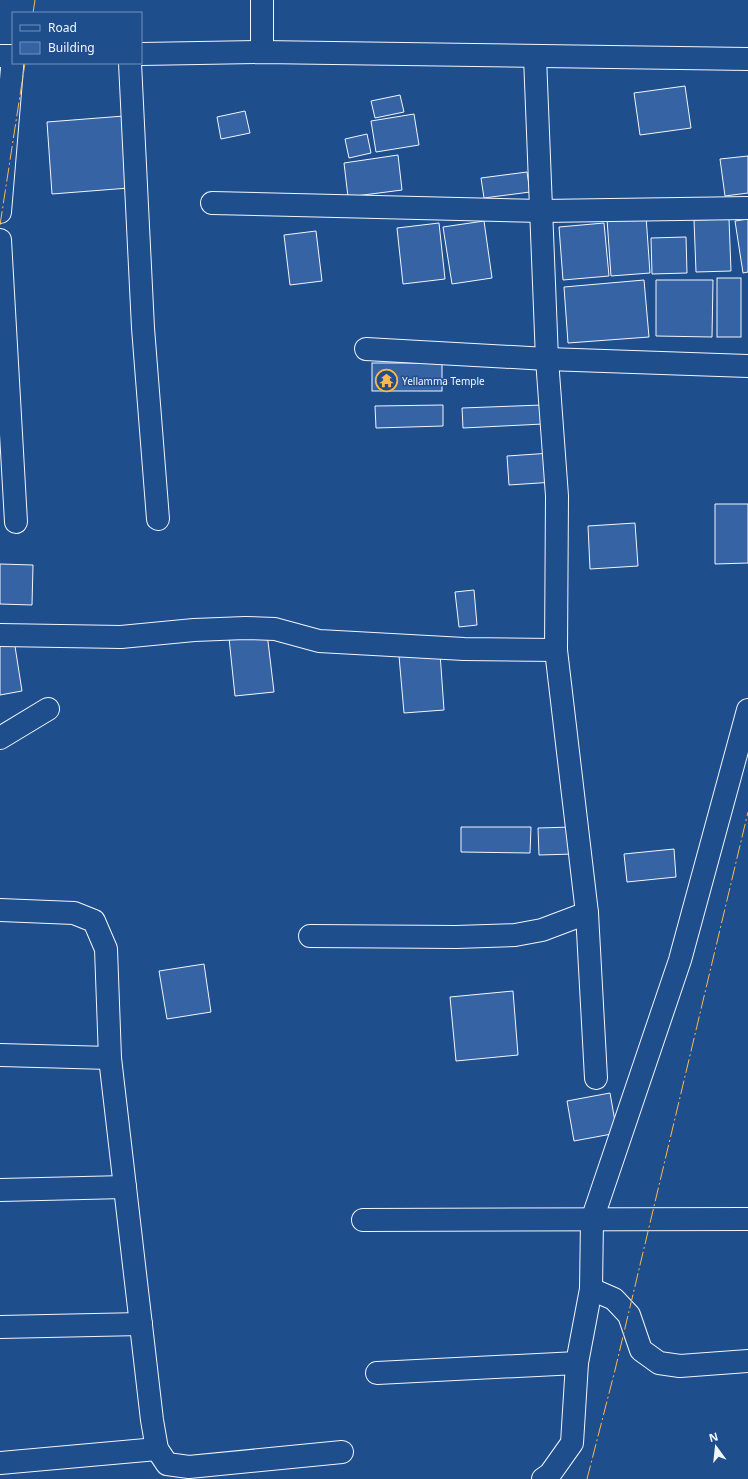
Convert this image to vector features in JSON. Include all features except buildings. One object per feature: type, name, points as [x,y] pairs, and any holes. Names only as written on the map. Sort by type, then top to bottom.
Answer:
[{"type":"street","points":[[262,0],[262,52]]},
{"type":"street","points":[[142,54],[262,52],[748,59]]},
{"type":"street","points":[[0,56],[12,56]]},
{"type":"street","points":[[535,57],[547,359],[557,496],[556,650],[587,913],[596,1078]]},
{"type":"street","points":[[0,212],[12,64]]},
{"type":"street","points":[[130,64],[143,328],[158,519]]},
{"type":"street","points":[[212,203],[542,211],[748,208]]},
{"type":"street","points":[[0,240],[16,522]]},
{"type":"street","points":[[366,349],[547,359],[748,366]]},
{"type":"street","points":[[0,635],[121,637],[194,630],[245,628],[275,629],[319,641],[464,649],[556,650]]},
{"type":"street","points":[[0,738],[48,709]]},
{"type":"street","points":[[542,1479],[550,1474],[572,1443],[577,1363],[591,1289],[592,1220],[680,960],[748,710]]},
{"type":"street","points":[[0,910],[74,913],[94,921],[106,949],[110,1058],[152,1420],[157,1449],[167,1464],[189,1467],[342,1452]]},
{"type":"street","points":[[310,936],[456,937],[515,935],[542,930],[587,913]]},
{"type":"street","points":[[0,1055],[110,1058]]},
{"type":"street","points":[[0,1190],[125,1187]]},
{"type":"street","points":[[363,1220],[748,1219]]},
{"type":"street","points":[[591,1289],[614,1298],[629,1315],[641,1350],[659,1363],[680,1366],[748,1361]]},
{"type":"street","points":[[0,1327],[141,1324]]},
{"type":"street","points":[[377,1373],[577,1363]]},
{"type":"street","points":[[0,1463],[157,1449]]},
{"type":"power","points":[[33,12],[35,0]]},
{"type":"power","points":[[0,225],[25,64]]},
{"type":"power","points":[[587,1479],[615,1370],[748,812]]},
{"type":"place","name":"Yellamma Temple","points":[[387,381]]}]
